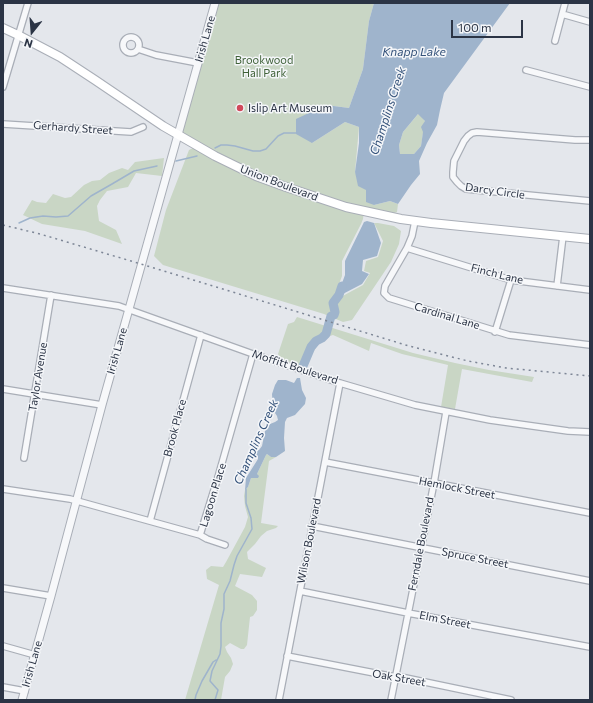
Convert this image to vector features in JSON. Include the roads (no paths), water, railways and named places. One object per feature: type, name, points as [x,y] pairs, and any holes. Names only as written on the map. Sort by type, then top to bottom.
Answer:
[{"type":"main road","name":"Union Boulevard","points":[[3,28],[60,58],[178,135],[221,159],[256,176],[286,187],[346,207],[415,221],[590,239]]},
{"type":"street","points":[[3,87],[28,3]]},
{"type":"street","name":"Irish Lane","points":[[22,700],[102,405],[215,3]]},
{"type":"street","points":[[555,41],[565,3]]},
{"type":"street","points":[[562,14],[590,22]]},
{"type":"street","points":[[138,49],[156,55],[198,63]]},
{"type":"street","points":[[526,70],[590,87]]},
{"type":"street","name":"Gerhardy Street","points":[[3,124],[131,132],[143,127]]},
{"type":"street","name":"Darcy Circle","points":[[590,140],[477,132],[472,133],[464,141],[454,161],[453,172],[456,182],[466,189],[590,201]]},
{"type":"street","name":"Cardinal Lane","points":[[415,221],[412,236],[407,248],[385,286],[384,293],[389,298],[495,332],[590,345]]},
{"type":"street","points":[[557,286],[563,236]]},
{"type":"street","name":"Finch Lane","points":[[407,248],[511,280],[590,290]]},
{"type":"street","points":[[495,332],[511,280]]},
{"type":"street","name":"Moffitt Boulevard","points":[[3,288],[120,306],[253,354],[340,383],[415,405],[446,412],[528,426],[590,432]]},
{"type":"street","name":"Taylor Avenue","points":[[24,458],[51,295]]},
{"type":"street","name":"Brook Place","points":[[150,521],[201,335]]},
{"type":"street","name":"Lagoon Place","points":[[3,489],[70,499],[200,535],[253,354]]},
{"type":"street","name":"Wilson Boulevard","points":[[279,700],[340,383]]},
{"type":"street","points":[[3,389],[102,405]]},
{"type":"street","name":"Ferndale Boulevard","points":[[391,700],[434,483],[446,412]]},
{"type":"street","name":"Hemlock Street","points":[[325,462],[590,513]]},
{"type":"street","name":"Spruce Street","points":[[312,526],[590,581]]},
{"type":"street","points":[[200,535],[207,539],[226,545]]},
{"type":"street","points":[[3,588],[51,596]]},
{"type":"street","name":"Elm Street","points":[[300,591],[590,648]]},
{"type":"street","points":[[3,646],[34,656]]},
{"type":"street","name":"Oak Street","points":[[287,656],[401,677],[511,700]]},
{"type":"street","points":[[3,687],[25,691]]},
{"type":"water","name":"Knapp Lake","points":[[374,3],[510,3],[444,93],[437,125],[419,161],[420,174],[398,204],[390,201],[374,205],[366,202],[366,190],[358,186],[355,172],[359,143],[359,127],[345,122],[312,143],[296,134],[296,119],[326,105],[349,108],[363,69],[369,21]],"holes":[[[418,114],[425,121],[421,127],[423,132],[421,146],[414,154],[400,154],[399,145],[403,132]]]},
{"type":"water","points":[[367,221],[374,223],[381,243],[377,256],[363,260],[362,271],[369,274],[362,284],[337,297],[345,275],[345,261],[364,222]]},
{"type":"water","points":[[297,378],[300,378],[302,390],[306,398],[305,404],[295,415],[287,418],[285,422],[285,451],[276,457],[271,457],[267,454],[257,474],[259,476],[258,478],[251,478],[248,487],[245,490],[246,478],[258,459],[258,456],[253,454],[262,446],[265,431],[270,424],[278,420],[273,410],[272,394],[275,385],[278,380],[286,380],[294,383]]},
{"type":"waterway","points":[[215,148],[221,145],[227,145],[253,151],[260,151],[266,149],[278,136],[284,133],[297,133]]},
{"type":"waterway","points":[[176,161],[197,156]]},
{"type":"waterway","points":[[19,223],[30,218],[43,216],[68,216],[91,196],[134,171],[157,166]]},
{"type":"waterway","name":"Champlins Creek","points":[[303,366],[311,347],[316,341],[326,334],[331,316],[334,315],[335,312],[333,303],[339,295],[342,286]]},
{"type":"waterway","name":"Champlins Creek","points":[[215,700],[218,690],[210,681],[212,671],[220,654],[224,594],[230,581],[237,556],[252,529],[251,518],[246,503],[246,489]]},
{"type":"waterway","points":[[195,700],[202,681],[213,662],[216,660]]},
{"type":"railway","points":[[3,225],[40,234],[141,264],[409,346],[468,361],[506,368],[590,376]]},
{"type":"place","name":"Islip Art Museum","points":[[240,108]]},
{"type":"park label","name":"Brookwood Hall Park","points":[[264,66]]}]
